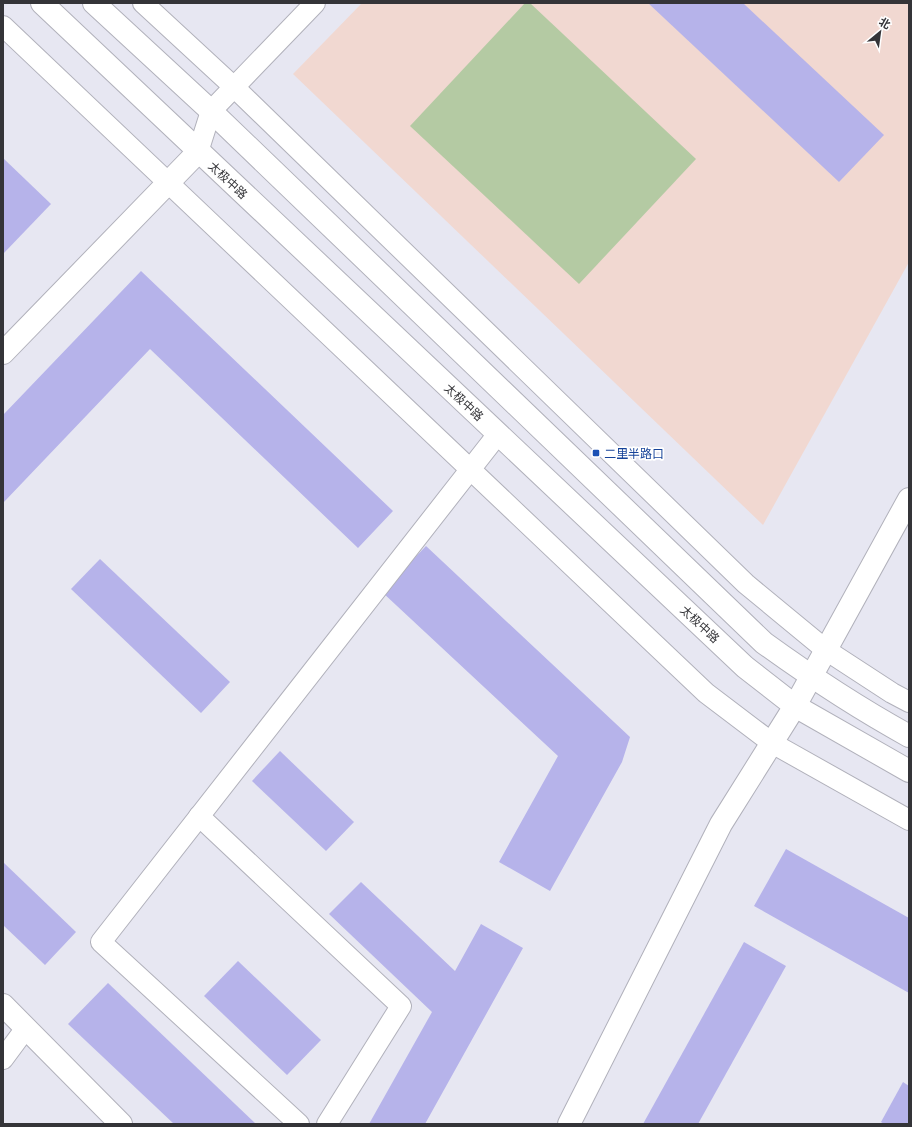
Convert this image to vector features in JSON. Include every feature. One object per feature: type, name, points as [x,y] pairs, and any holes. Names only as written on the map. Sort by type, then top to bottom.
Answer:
[{"type":"main road","name":"太极中路","points":[[42,3],[198,152],[745,667],[795,706],[909,771]]},
{"type":"main road","points":[[94,3],[211,110],[764,643],[811,677],[868,714],[909,736]]},
{"type":"main road","points":[[3,353],[198,152]]},
{"type":"main road","points":[[569,1124],[721,824],[795,706],[909,499]]},
{"type":"main road","points":[[3,1005],[121,1124]]},
{"type":"street","points":[[142,3],[234,88],[746,584],[826,650],[892,693],[909,702]]},
{"type":"street","points":[[198,152],[211,110],[316,3]]},
{"type":"street","points":[[3,26],[706,693],[772,743],[909,820]]},
{"type":"street","points":[[298,1124],[101,942],[498,434]]},
{"type":"street","points":[[199,816],[401,1006],[327,1124]]},
{"type":"street","points":[[3,1059],[26,1028]]},
{"type":"shaded area","points":[[362,3],[909,3],[909,262],[763,525],[293,74]]},
{"type":"green space","points":[[525,3],[530,3],[696,159],[579,284],[410,126]]},
{"type":"building","points":[[648,3],[743,3],[884,135],[839,182]]},
{"type":"building","points":[[3,158],[51,204],[3,254]]},
{"type":"building","points":[[141,271],[393,511],[358,548],[150,349],[3,503],[3,415]]},
{"type":"building","points":[[426,546],[630,737],[622,762],[550,891],[499,862],[558,756],[382,592]]},
{"type":"building","points":[[100,559],[230,682],[201,713],[71,589]]},
{"type":"building","points":[[280,751],[354,822],[326,851],[252,781]]},
{"type":"building","points":[[786,849],[909,918],[909,993],[754,906]]},
{"type":"building","points":[[3,862],[76,932],[45,965],[3,925]]},
{"type":"building","points":[[361,882],[455,971],[481,924],[523,948],[425,1124],[369,1124],[432,1012],[329,914]]},
{"type":"building","points":[[744,942],[786,966],[698,1124],[643,1124]]},
{"type":"building","points":[[238,961],[321,1040],[287,1075],[204,996]]},
{"type":"building","points":[[108,983],[256,1124],[174,1124],[68,1024]]},
{"type":"building","points":[[903,1082],[909,1086],[909,1124],[884,1124],[881,1122]]},
{"type":"place","name":"二里半路口","points":[[596,453]]}]
